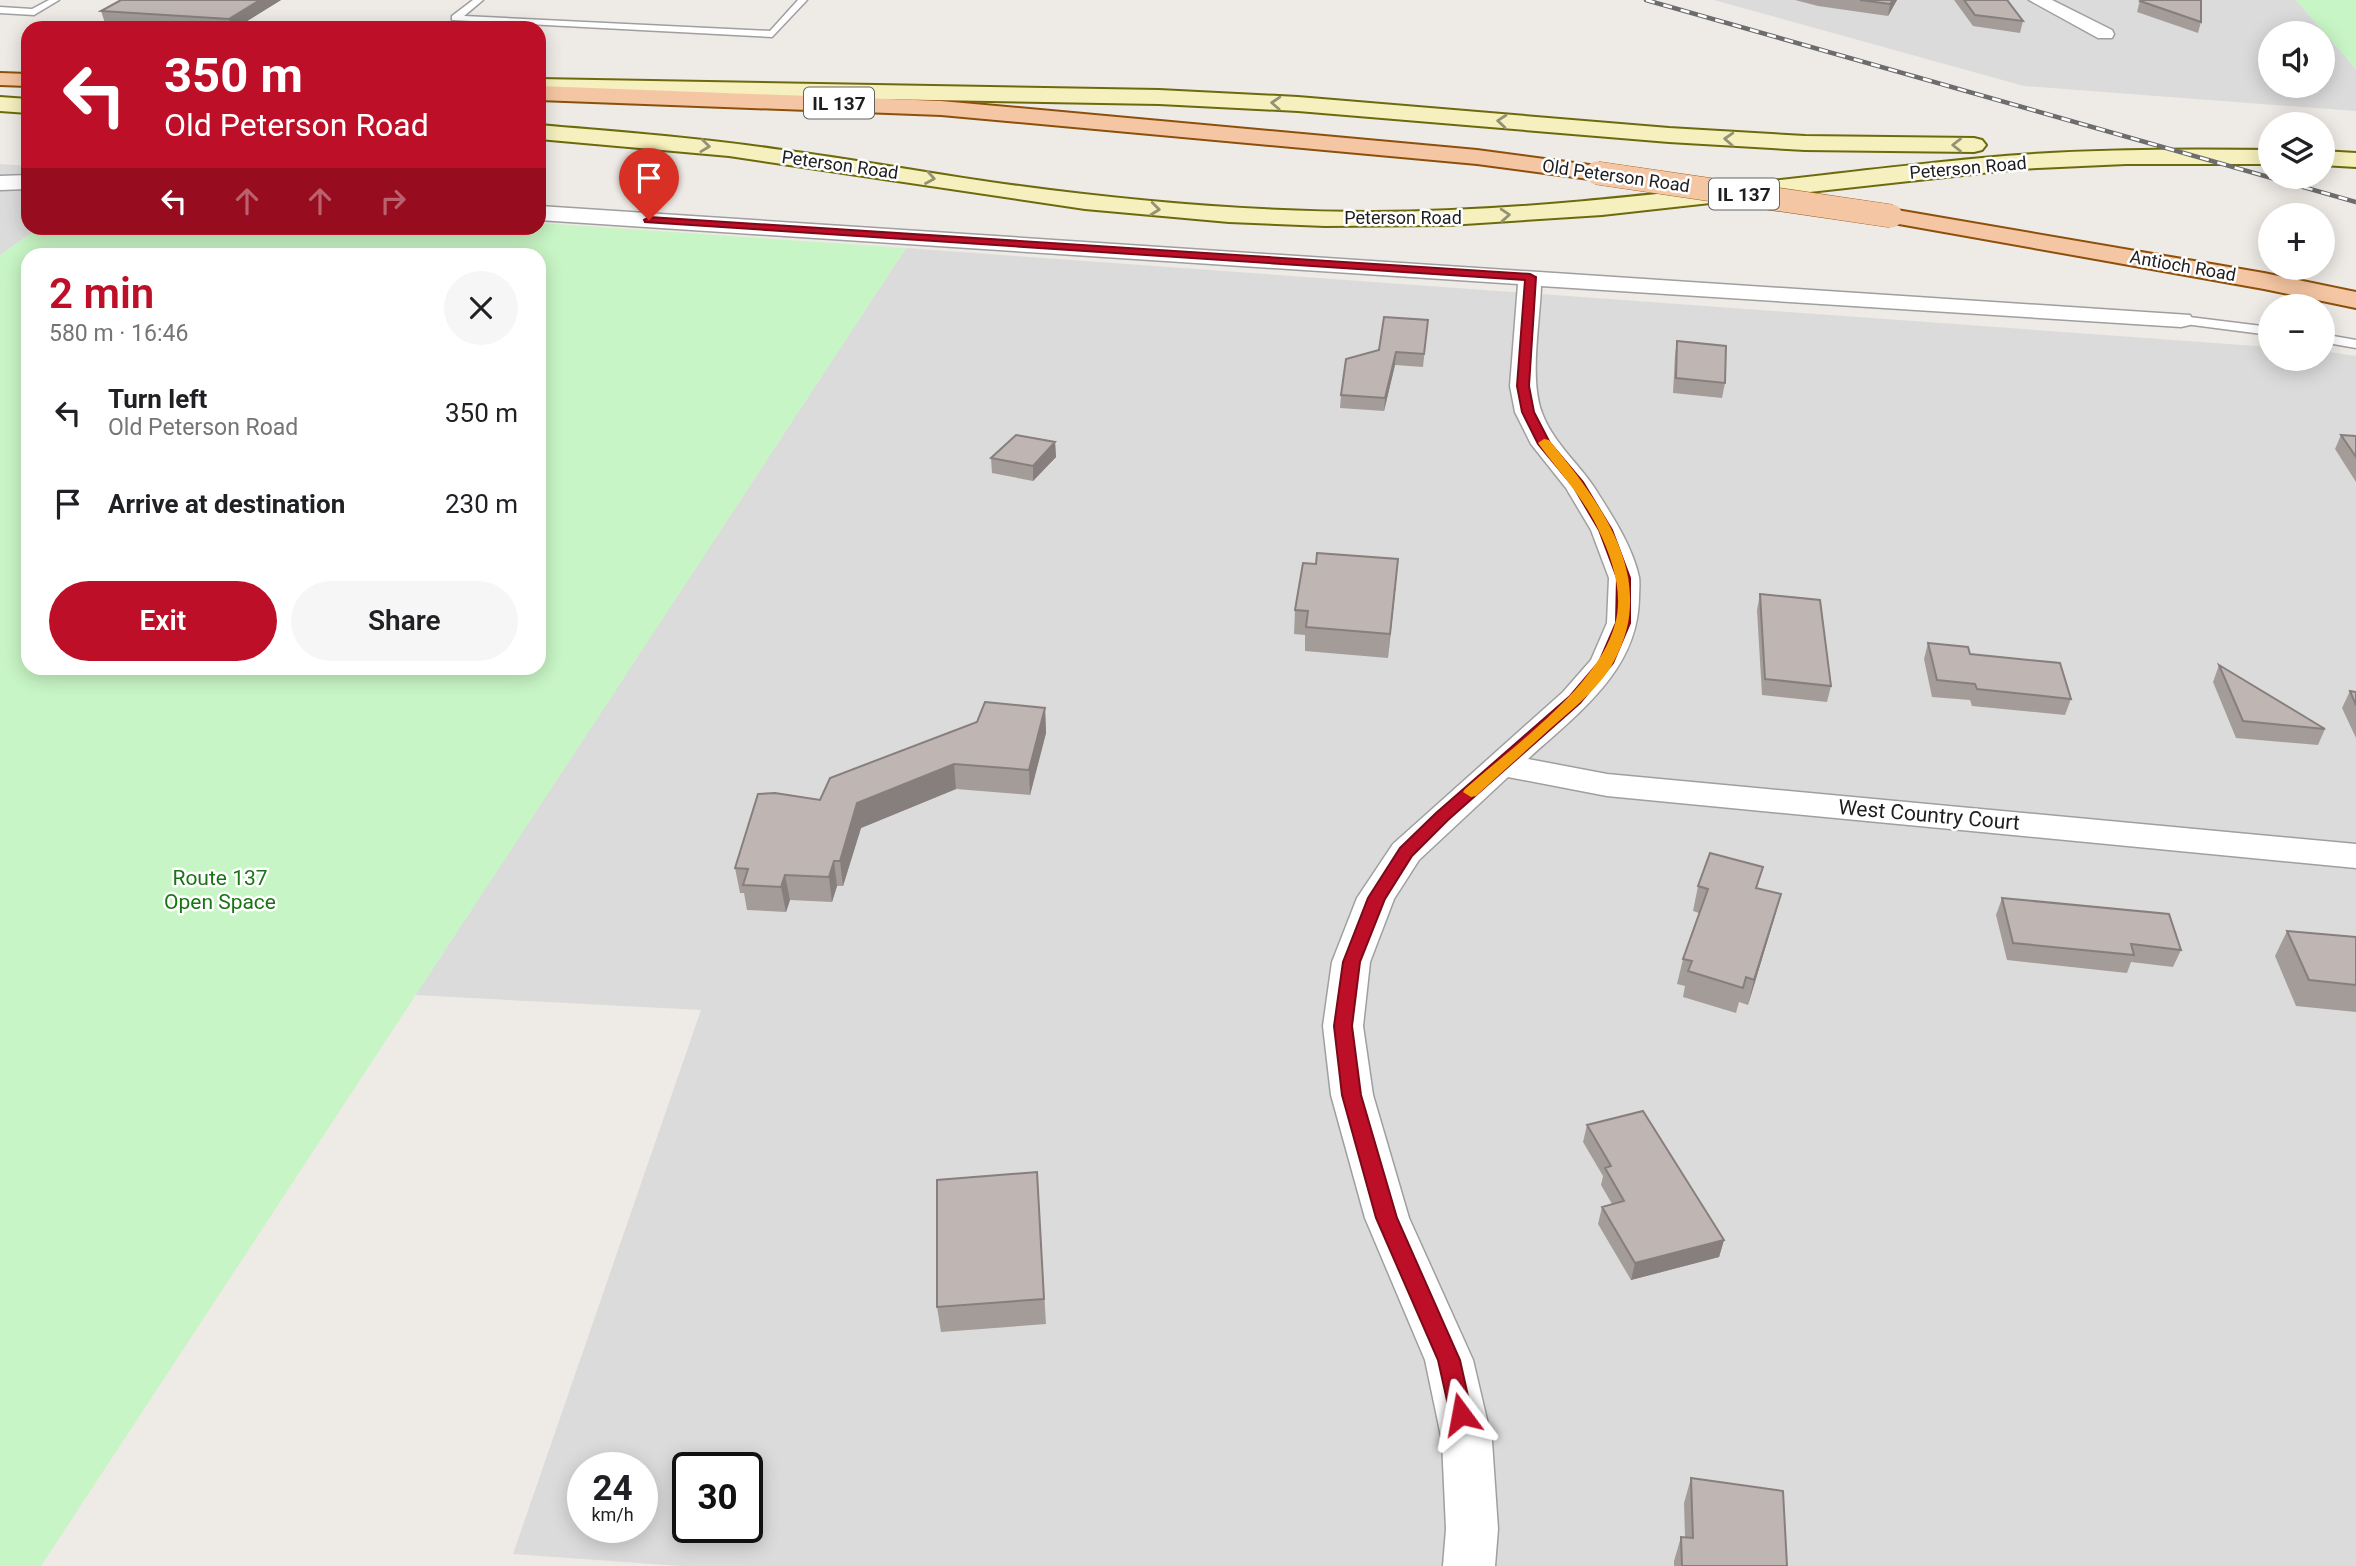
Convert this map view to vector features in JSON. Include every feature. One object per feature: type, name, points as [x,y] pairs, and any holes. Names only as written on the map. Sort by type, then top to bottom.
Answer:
[{"type":"main road","points":[[0,79],[21,79]]},
{"type":"main road","name":"Peterson Road","points":[[546,86],[1173,98],[1298,104],[1669,135],[1805,143],[2258,146]]},
{"type":"main road","name":"IL 137","points":[[546,93],[941,108],[1137,128]]},
{"type":"main road","points":[[0,101],[21,100]]},
{"type":"main road","points":[[0,101],[21,105]]},
{"type":"main road","name":"Peterson Road","points":[[546,113],[1137,128]]},
{"type":"main road","name":"Old Peterson Road","points":[[1137,128],[1477,157],[1891,216],[2092,250]]},
{"type":"main road","name":"Peterson Road","points":[[546,133],[669,142],[759,153],[984,188],[1168,211],[1372,219],[1469,218],[1640,205],[1986,165],[2086,159],[2258,158]]},
{"type":"main road","points":[[2335,148],[2356,149]]},
{"type":"main road","points":[[2335,159],[2356,160]]},
{"type":"main road","name":"Antioch Road","points":[[2092,250],[2356,300]]},
{"type":"street","points":[[2038,0],[2105,34]]},
{"type":"street","points":[[0,183],[21,182]]},
{"type":"street","points":[[546,213],[2181,320]]},
{"type":"street","points":[[1469,1566],[1472,1529],[1467,1441],[1449,1360],[1387,1218],[1352,1095],[1343,1026],[1352,962],[1376,898],[1406,852],[1575,699],[1606,663],[1623,623],[1623,578],[1606,530],[1578,485],[1545,444],[1528,412],[1523,386],[1530,277]]},
{"type":"street","name":"West Country Court","points":[[1502,765],[1607,785],[2356,856]]},
{"type":"lane","points":[[0,10],[34,12],[55,0]]},
{"type":"lane","points":[[479,0],[455,18],[514,21]]},
{"type":"lane","points":[[546,23],[772,34],[803,0]]},
{"type":"lane","points":[[2181,320],[2258,330]]},
{"type":"lane","points":[[2335,340],[2356,344]]},
{"type":"shaded area","points":[[1714,0],[2296,0],[2314,21],[2258,21],[2258,98],[2335,98],[2335,45],[2356,69],[2356,111],[2024,86]]},
{"type":"shaded area","points":[[0,164],[21,166],[21,235],[29,235],[0,255]]},
{"type":"shaded area","points":[[906,248],[2258,346],[2258,371],[2335,371],[2335,353],[2356,356],[2356,1566],[681,1566],[513,1554],[701,1010],[415,995]]},
{"type":"green space","points":[[2296,0],[2356,0],[2356,69],[2335,45],[2335,21],[2314,21]]},
{"type":"green space","name":"Route 137 Open Space","points":[[546,223],[906,248],[41,1566],[0,1566],[0,255],[29,235],[546,235]]},
{"type":"building","points":[[121,0],[260,0],[229,19],[101,11]]},
{"type":"building","points":[[1860,0],[1893,0],[1890,4]]},
{"type":"building","points":[[1964,0],[2007,0],[2023,21],[1975,15]]},
{"type":"building","points":[[2201,0],[2201,22],[2140,1]]},
{"type":"building","points":[[1384,317],[1428,320],[1424,354],[1396,352],[1385,398],[1341,395],[1346,359],[1379,350]]},
{"type":"building","points":[[1677,341],[1726,346],[1725,383],[1676,378]]},
{"type":"building","points":[[1016,435],[1055,442],[1033,466],[991,458]]},
{"type":"building","points":[[2341,435],[2356,436],[2356,457]]},
{"type":"building","points":[[1317,553],[1398,559],[1390,634],[1306,627],[1308,611],[1295,610],[1303,563],[1316,564]]},
{"type":"building","points":[[1760,594],[1820,600],[1831,686],[1765,679]]},
{"type":"building","points":[[1928,643],[1968,647],[1970,654],[2060,663],[2071,699],[1977,689],[1975,684],[1937,680]]},
{"type":"building","points":[[2219,665],[2325,729],[2243,721]]},
{"type":"building","points":[[2350,691],[2356,692],[2356,705]]},
{"type":"building","points":[[985,702],[1045,708],[1029,770],[954,764],[857,803],[840,861],[834,861],[829,877],[785,875],[781,887],[743,885],[748,869],[735,868],[758,794],[775,793],[820,800],[830,778],[977,722]]},
{"type":"building","points":[[1710,853],[1763,867],[1756,888],[1781,894],[1754,980],[1746,977],[1743,988],[1688,971],[1692,961],[1683,959],[1708,889],[1698,886]]},
{"type":"building","points":[[2002,898],[2169,914],[2181,950],[2131,944],[2134,955],[2013,943]]},
{"type":"building","points":[[2287,931],[2356,937],[2356,985],[2309,980]]},
{"type":"building","points":[[1643,1111],[1724,1240],[1635,1263],[1602,1207],[1624,1201],[1605,1168],[1611,1166],[1587,1125]]},
{"type":"building","points":[[1037,1172],[1044,1299],[937,1307],[937,1180]]},
{"type":"building","points":[[1691,1478],[1783,1491],[1787,1566],[1682,1566],[1681,1537],[1693,1538]]},
{"type":"railway","points":[[1646,0],[2356,202]]},
{"type":"slow traffic","points":[[1471,792],[1575,699],[1606,663],[1623,623],[1623,578],[1606,530],[1578,485],[1544,443]]},
{"type":"route","points":[[649,220],[1530,277],[1523,386],[1528,412],[1545,444],[1578,485],[1606,530],[1623,578],[1623,623],[1606,663],[1575,699],[1406,852],[1376,898],[1352,962],[1343,1026],[1352,1095],[1387,1218],[1449,1360],[1461,1414]]}]
